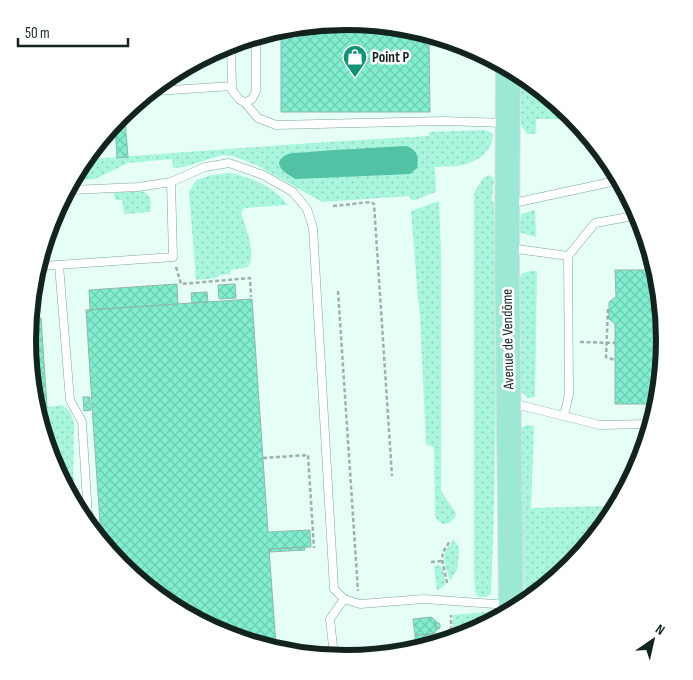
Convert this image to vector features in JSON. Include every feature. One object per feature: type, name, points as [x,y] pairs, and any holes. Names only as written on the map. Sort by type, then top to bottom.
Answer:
[{"type":"main road","name":"Avenue de Vendôme","points":[[508,76],[507,248],[511,603]]},
{"type":"lane","points":[[245,102],[252,99],[256,91],[256,44]]},
{"type":"lane","points":[[231,53],[232,90],[258,118],[276,125],[443,121],[508,123]]},
{"type":"lane","points":[[163,91],[232,86]]},
{"type":"lane","points":[[75,190],[138,187],[171,182],[205,167],[229,163],[263,175],[293,192],[307,209],[313,228],[334,590],[344,599],[360,604],[424,599],[508,605]]},
{"type":"lane","points":[[46,266],[173,257],[171,182]]},
{"type":"lane","points":[[508,205],[613,182]]},
{"type":"lane","points":[[564,416],[569,394],[568,256],[595,223],[631,216]]},
{"type":"lane","points":[[507,248],[568,256]]},
{"type":"lane","points":[[60,265],[70,400],[82,422],[88,510]]},
{"type":"lane","points":[[509,402],[600,424],[645,424]]},
{"type":"lane","points":[[333,649],[330,619],[344,599]]},
{"type":"path","points":[[333,206],[371,202],[374,204],[392,476]]},
{"type":"path","points":[[173,257],[181,284],[250,278],[251,297]]},
{"type":"path","points":[[338,291],[358,594]]},
{"type":"path","points":[[608,309],[606,357],[615,360]]},
{"type":"path","points":[[569,342],[615,343]]},
{"type":"path","points":[[263,458],[308,455],[314,548]]},
{"type":"path","points":[[447,583],[442,561],[443,552],[450,541]]},
{"type":"path","points":[[431,562],[442,561]]},
{"type":"path","points":[[448,633],[451,630],[451,615]]},
{"type":"shaded area","points":[[519,82],[564,119],[536,119],[536,134],[527,134],[521,125]]},
{"type":"shaded area","points":[[485,130],[493,134],[491,145],[480,158],[463,165],[435,167],[436,192],[415,200],[411,200],[409,196],[322,202],[258,166],[234,156],[222,155],[184,167],[173,168],[172,159],[128,163],[95,179],[81,180],[96,159],[429,136],[429,132]]},
{"type":"shaded area","points":[[407,146],[416,152],[418,158],[417,168],[410,174],[296,179],[282,169],[279,162],[281,158],[291,153]]},
{"type":"shaded area","points":[[229,173],[246,177],[262,184],[276,193],[288,205],[244,208],[241,213],[251,248],[248,267],[231,270],[230,274],[220,275],[216,278],[196,280],[189,192],[196,180],[212,175]]},
{"type":"shaded area","points":[[490,175],[494,179],[492,200],[494,204],[496,302],[494,496],[491,594],[479,597],[475,592],[474,574],[474,193],[483,178]]},
{"type":"shaded area","points":[[142,191],[148,195],[150,200],[150,212],[124,214],[122,200],[115,200],[114,193]]},
{"type":"shaded area","points":[[439,201],[441,251],[441,491],[456,513],[453,520],[446,524],[440,523],[435,516],[434,447],[426,444],[420,316],[411,211]]},
{"type":"shaded area","points":[[535,210],[536,237],[519,232],[521,214]]},
{"type":"shaded area","points":[[537,271],[535,397],[528,398],[519,388],[519,278],[523,273]]},
{"type":"shaded area","points":[[62,405],[70,413],[74,424],[73,478],[69,478],[60,459],[44,408]]},
{"type":"shaded area","points":[[528,425],[534,426],[531,508],[608,506],[592,529],[566,559],[525,594],[519,500],[518,429]]},
{"type":"shaded area","points":[[453,539],[458,545],[459,553],[457,570],[450,581],[444,556]]},
{"type":"shaded area","points":[[434,566],[442,567],[445,585],[437,591]]},
{"type":"shaded area","points":[[485,612],[491,614],[453,631],[453,615]]},
{"type":"building","name":"Point P","points":[[346,30],[387,33],[434,43],[434,45],[429,45],[430,112],[281,112],[281,37]]},
{"type":"building","points":[[125,123],[128,157],[117,158],[116,133]]},
{"type":"building","points":[[615,270],[648,270],[656,320],[656,360],[650,404],[615,404],[615,324],[609,319],[609,302],[616,297]]},
{"type":"building","points":[[177,284],[178,304],[90,310],[89,290]]},
{"type":"building","points":[[235,284],[236,298],[219,299],[218,285]]},
{"type":"building","points":[[207,292],[208,302],[192,303],[191,293]]},
{"type":"building","points":[[252,299],[268,532],[310,530],[311,547],[269,549],[276,641],[247,634],[209,618],[174,598],[127,559],[100,528],[92,407],[91,410],[84,411],[83,397],[90,397],[90,404],[92,404],[86,310]]},
{"type":"building","points":[[37,318],[41,318],[47,407],[44,408],[39,380],[36,340]]},
{"type":"building","points":[[69,478],[73,478],[74,487]]},
{"type":"building","points":[[304,547],[305,550],[269,552],[269,549]]},
{"type":"building","points":[[431,617],[435,620],[435,633],[415,635],[413,619]]},
{"type":"building","points":[[435,621],[440,624],[440,628],[436,630]]},
{"type":"building","points":[[432,634],[431,638],[415,641],[415,635]]},
{"type":"place","name":"Point P","points":[[355,78]]}]
